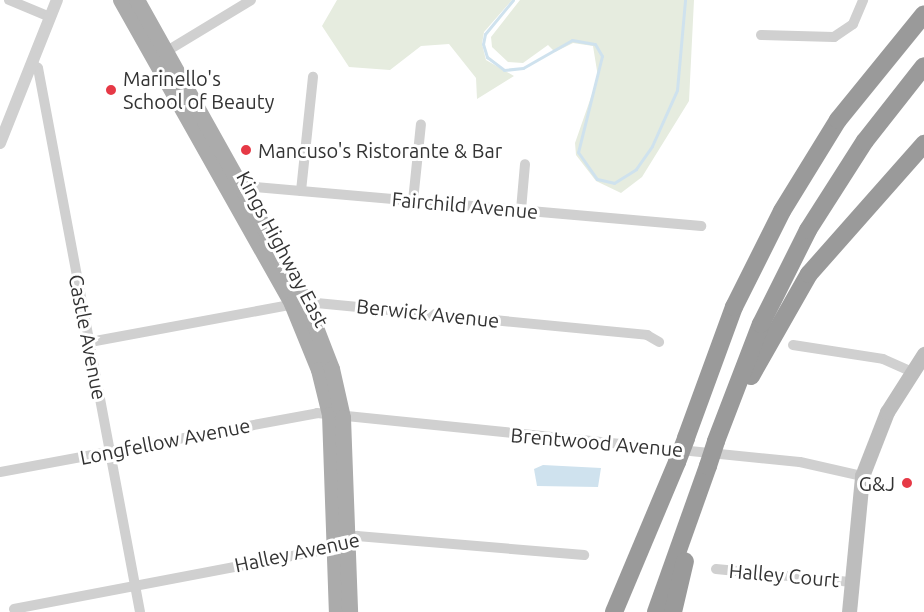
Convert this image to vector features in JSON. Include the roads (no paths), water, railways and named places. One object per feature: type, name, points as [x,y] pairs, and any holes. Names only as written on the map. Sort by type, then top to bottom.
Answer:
[{"type":"highway","points":[[625,612],[686,438],[765,242],[818,150],[924,6]]},
{"type":"highway","points":[[881,64],[924,14]]},
{"type":"highway","points":[[657,612],[716,441],[761,324],[808,230],[865,141],[924,66]]},
{"type":"highway","points":[[716,441],[809,273],[924,144]]},
{"type":"highway","points":[[614,612],[677,462]]},
{"type":"highway","points":[[673,612],[708,466]]},
{"type":"main road","name":"Kings Highway East","points":[[121,0],[160,56],[299,303],[337,416],[341,541],[337,612]]},
{"type":"main road","name":"Kings Highway East","points":[[136,0],[160,56]]},
{"type":"main road","points":[[849,612],[862,476],[887,412],[924,354]]},
{"type":"main road","name":"Kings Highway East","points":[[341,541],[350,612]]},
{"type":"street","points":[[9,0],[50,17]]},
{"type":"street","points":[[0,143],[4,124],[32,64],[57,0]]},
{"type":"street","points":[[160,56],[251,0]]},
{"type":"street","points":[[761,35],[834,37],[853,24],[862,0]]},
{"type":"street","name":"Castle Avenue","points":[[32,64],[38,68],[140,612]]},
{"type":"street","points":[[301,191],[313,77]]},
{"type":"street","points":[[413,201],[421,124]]},
{"type":"street","points":[[521,210],[525,164]]},
{"type":"street","name":"Fairchild Avenue","points":[[238,195],[255,187],[701,226]]},
{"type":"street","name":"Berwick Avenue","points":[[90,342],[299,303],[647,335],[659,342]]},
{"type":"street","points":[[793,345],[883,359],[912,372]]},
{"type":"street","name":"Longfellow Avenue","points":[[0,472],[317,412],[337,416]]},
{"type":"street","name":"Brentwood Avenue","points":[[337,416],[752,457],[862,476]]},
{"type":"street","name":"Halley Avenue","points":[[14,609],[341,541],[584,555]]},
{"type":"street","name":"Halley Court","points":[[716,569],[852,582]]},
{"type":"water","points":[[543,465],[601,468],[598,487],[537,486],[534,469]]},
{"type":"waterway","points":[[513,0],[485,34],[483,44],[487,57],[504,70],[523,68],[572,40],[595,44],[602,56],[578,152],[597,179],[614,183],[636,169],[652,146],[677,90],[685,0]]},
{"type":"place","name":"Marinello's School of Beauty","points":[[111,90]]},
{"type":"place","name":"Mancuso's Ristorante & Bar","points":[[246,150]]},
{"type":"place","name":"G&J","points":[[907,483]]}]
